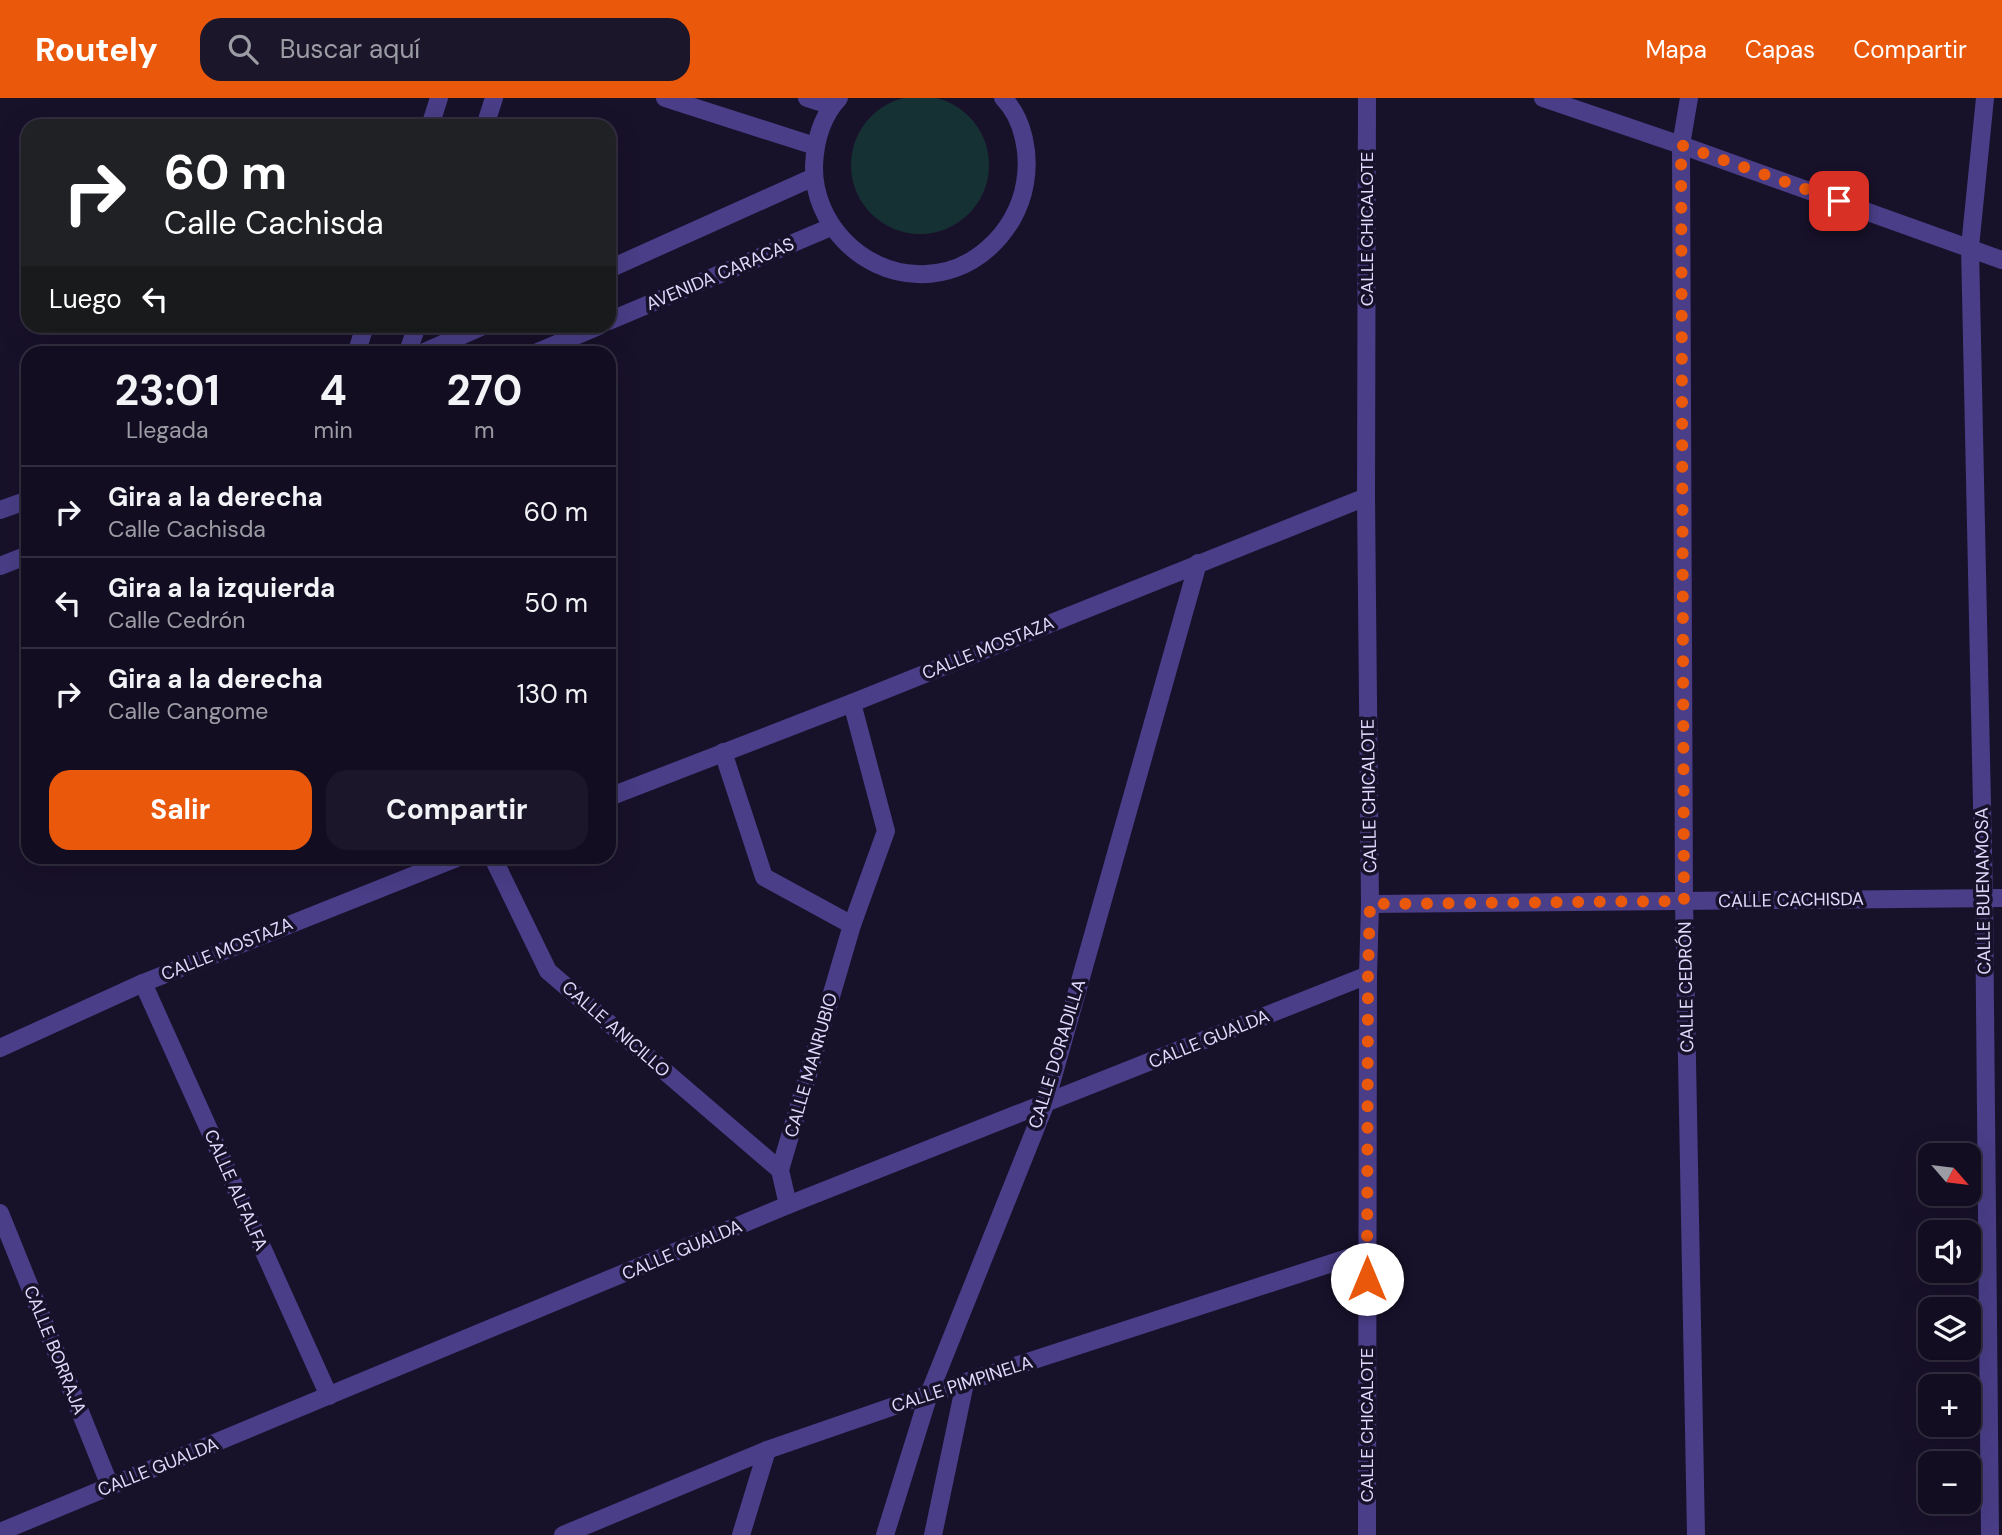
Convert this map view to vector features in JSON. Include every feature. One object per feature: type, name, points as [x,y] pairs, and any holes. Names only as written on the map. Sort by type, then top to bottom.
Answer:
[{"type":"street","points":[[432,119],[439,98]]},
{"type":"street","points":[[487,119],[494,98]]},
{"type":"street","points":[[665,98],[815,146]]},
{"type":"street","points":[[807,98],[836,102],[822,125],[815,146],[814,177],[819,203],[831,227],[855,252],[885,268],[918,274],[952,269],[982,254],[1007,231],[1022,200],[1028,166],[1023,133],[1003,98]]},
{"type":"street","name":"CALLE CHICALOTE","points":[[1362,1533],[1370,904],[1366,497],[1367,98]]},
{"type":"street","points":[[1543,98],[2002,260]]},
{"type":"street","name":"CALLE CEDRÓN","points":[[1689,98],[1681,145],[1684,901],[1696,1535]]},
{"type":"street","name":"CALLE BUENAMOSA","points":[[1985,98],[1970,247],[1993,898],[1990,1535]]},
{"type":"street","points":[[616,266],[814,177]]},
{"type":"street","name":"AVENIDA CARACAS","points":[[616,318],[831,227]]},
{"type":"street","points":[[438,346],[467,333]]},
{"type":"street","points":[[552,346],[582,333]]},
{"type":"street","name":"CALLE MOSTAZA","points":[[616,794],[852,703],[1366,497]]},
{"type":"street","points":[[0,510],[21,502]]},
{"type":"street","points":[[0,566],[21,558]]},
{"type":"street","name":"CALLE DORADILLA","points":[[885,1535],[929,1394],[1045,1105],[1198,563]]},
{"type":"street","name":"CALLE MANRUBIO","points":[[788,1205],[780,1170],[852,925],[886,831],[852,703]]},
{"type":"street","points":[[723,752],[764,877],[852,925]]},
{"type":"street","name":"CALLE MOSTAZA","points":[[0,1048],[143,983],[442,864]]},
{"type":"street","name":"CALLE ANICILLO","points":[[496,864],[548,971],[780,1170]]},
{"type":"street","name":"CALLE CACHISDA","points":[[1370,904],[1993,898]]},
{"type":"street","name":"CALLE GUALDA","points":[[0,1531],[788,1205],[1368,975]]},
{"type":"street","name":"CALLE ALFALFA","points":[[143,983],[329,1396]]},
{"type":"street","name":"CALLE BORRAJA","points":[[0,1213],[110,1486]]},
{"type":"street","name":"CALLE PIMPINELA","points":[[563,1535],[767,1450],[929,1394],[1366,1252]]},
{"type":"street","points":[[933,1535],[964,1383]]},
{"type":"street","points":[[741,1535],[767,1450]]},
{"type":"green space","points":[[920,96],[947,101],[969,116],[984,138],[989,165],[984,192],[969,214],[947,229],[920,234],[893,229],[871,214],[856,192],[851,165],[856,138],[871,116],[893,101]]},
{"type":"route","points":[[1367,1279],[1370,904],[1684,901],[1681,145],[1839,201]]}]
